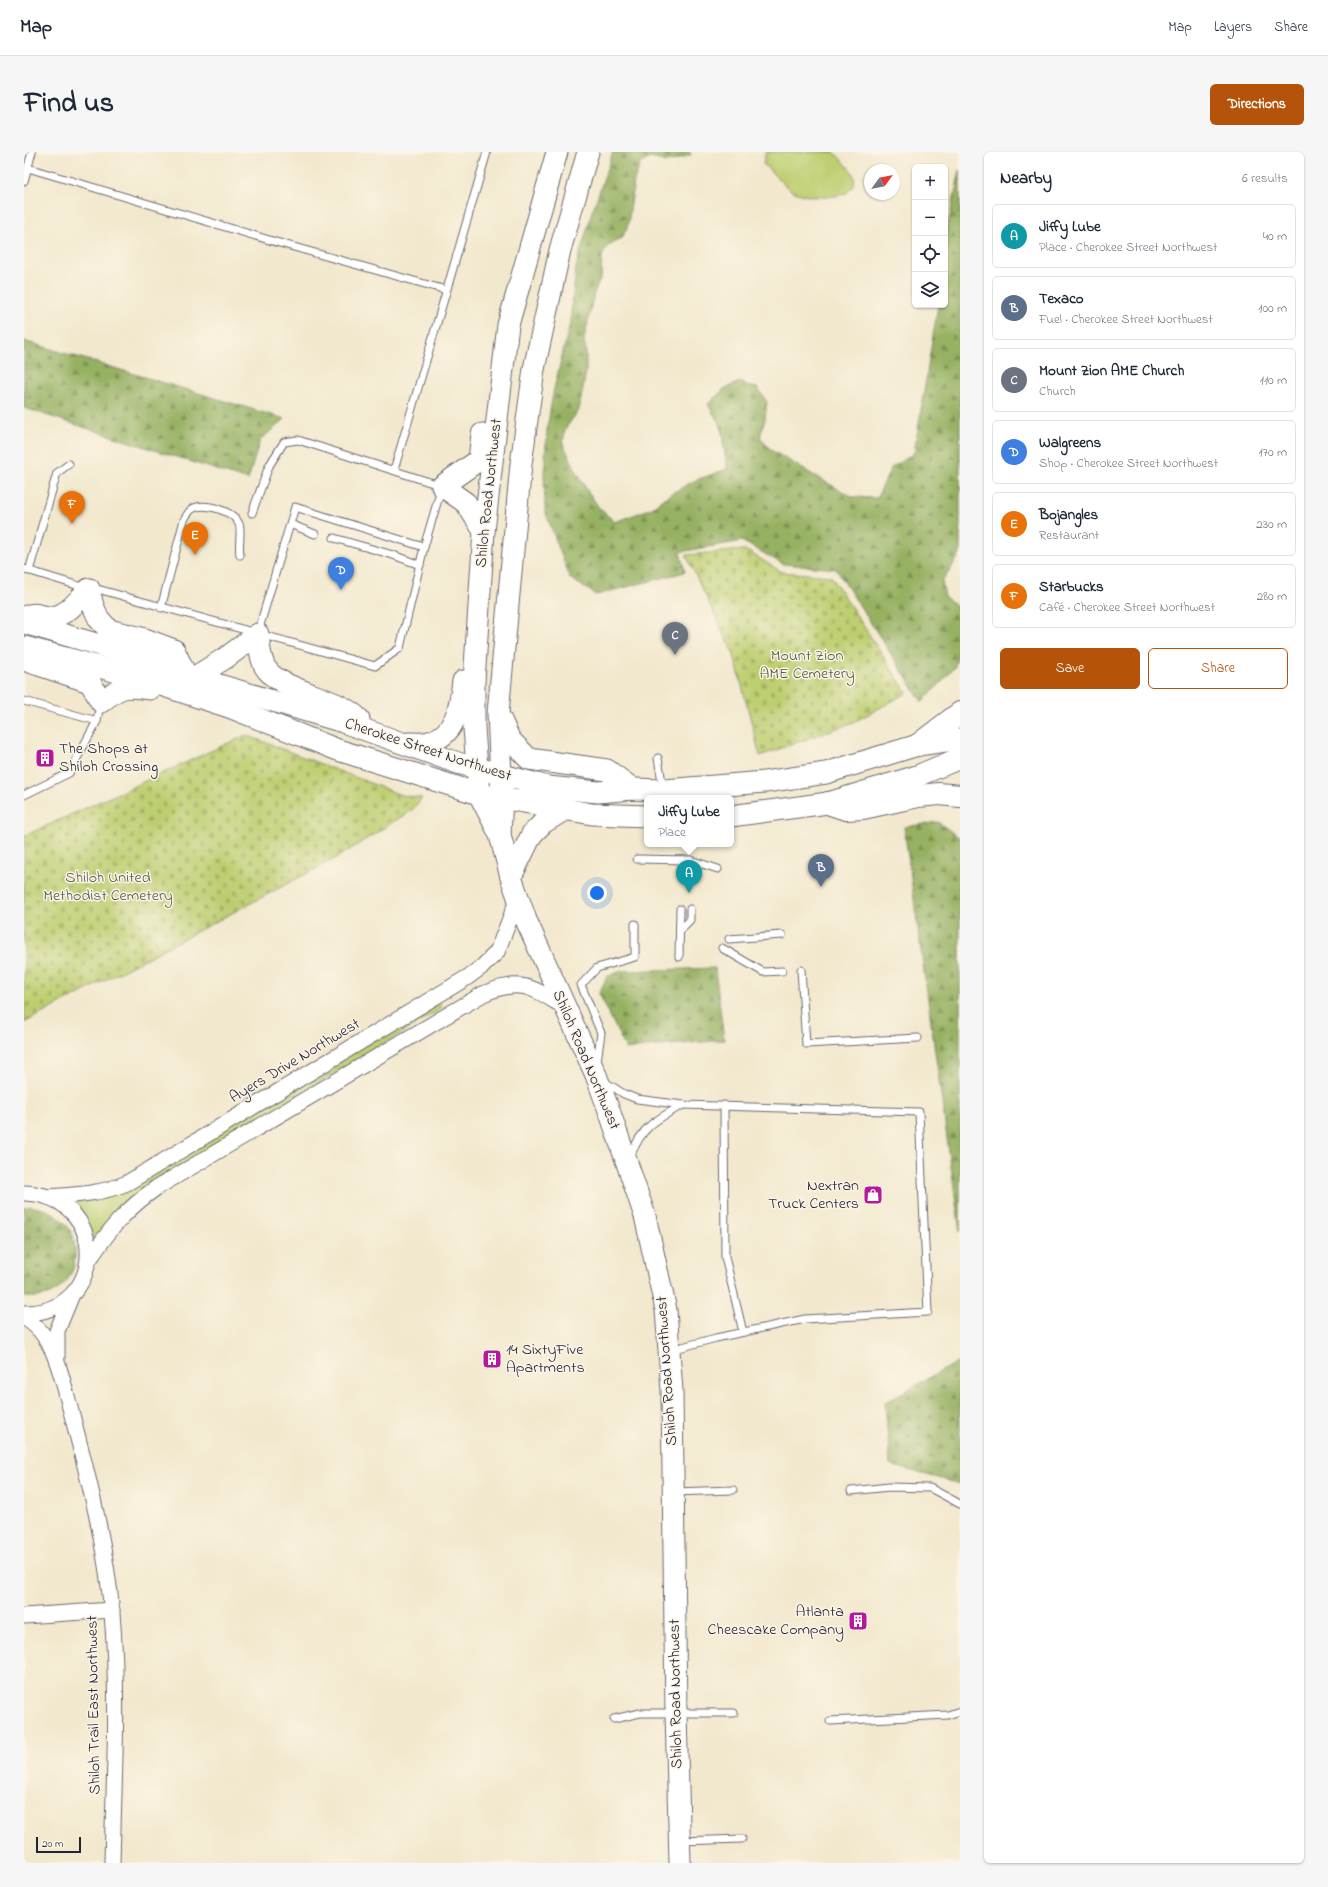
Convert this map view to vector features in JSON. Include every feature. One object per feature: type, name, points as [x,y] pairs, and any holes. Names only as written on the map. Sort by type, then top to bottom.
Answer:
[{"type":"highway","points":[[918,745],[960,713]]},
{"type":"highway","points":[[828,803],[846,809],[863,808],[918,796],[939,794],[960,796]]},
{"type":"main road","name":"Shiloh Road Northwest","points":[[557,152],[508,325],[484,531],[476,641],[474,728],[479,794],[500,835],[518,898],[534,938],[596,1075],[628,1163],[650,1234],[666,1310],[672,1391],[678,1841],[680,1863]]},
{"type":"main road","name":"Shiloh Road Northwest","points":[[500,835],[502,798],[498,713],[521,471],[534,369],[560,250],[588,152]]},
{"type":"main road","points":[[484,531],[466,503],[442,486],[479,460],[484,404],[491,364],[505,348]]},
{"type":"main road","points":[[89,589],[93,606],[99,619],[109,630],[145,639],[174,650],[190,676],[227,657],[258,634],[264,665],[269,673],[279,680],[323,697],[355,715],[371,732]]},
{"type":"main road","points":[[24,618],[32,613],[51,617],[68,611],[89,589]]},
{"type":"main road","name":"Cherokee Street Northwest","points":[[24,623],[100,645],[190,676],[342,722],[477,768],[548,787],[598,792],[633,789],[664,790],[765,782],[826,773],[918,745],[960,739]]},
{"type":"main road","points":[[405,744],[429,742],[444,734],[455,720],[466,659],[476,641]]},
{"type":"main road","name":"Cherokee Street Northwest","points":[[24,647],[133,676],[229,707],[338,750],[479,794],[592,814],[644,816]]},
{"type":"main road","points":[[24,660],[90,682],[99,711]]},
{"type":"main road","points":[[99,711],[116,690],[132,686],[198,698]]},
{"type":"main road","points":[[498,713],[510,740],[530,759],[607,770],[633,789]]},
{"type":"main road","points":[[734,816],[828,803],[917,776],[960,758]]},
{"type":"main road","points":[[511,877],[532,834],[543,822],[566,809]]},
{"type":"street","name":"Ayers Drive Northwest","points":[[48,1197],[91,1194],[110,1190],[128,1183],[468,977],[483,966],[497,952],[518,898]]},
{"type":"street","points":[[89,1260],[121,1217],[136,1202],[156,1188],[483,994],[507,985],[520,985],[538,991],[566,1008]]},
{"type":"street","points":[[24,1194],[39,1194],[48,1197],[69,1209],[80,1222],[87,1240],[89,1260],[86,1272],[80,1285],[72,1295],[50,1309],[36,1313],[24,1313]]},
{"type":"street","name":"Shiloh Trail East Northwest","points":[[72,1295],[57,1331],[58,1361],[92,1494],[112,1610],[116,1718],[112,1863]]},
{"type":"street","name":"Shiloh Trail East Northwest","points":[[24,1318],[38,1328],[58,1361]]},
{"type":"street","points":[[24,1616],[112,1610]]},
{"type":"lane","points":[[24,181],[32,152]]},
{"type":"lane","points":[[394,470],[487,152]]},
{"type":"lane","points":[[28,168],[276,242],[446,290]]},
{"type":"lane","points":[[69,464],[57,473],[26,570],[89,589],[101,590],[161,608],[375,666],[400,648],[424,546],[442,486],[298,440],[284,442],[269,466],[252,513]]},
{"type":"lane","points":[[161,608],[184,520],[193,508],[202,506],[207,507],[225,512],[234,518],[239,526],[240,555]]},
{"type":"lane","points":[[258,634],[295,507],[424,546]]},
{"type":"lane","points":[[290,524],[315,534]]},
{"type":"lane","points":[[334,538],[393,555],[420,565]]},
{"type":"lane","points":[[24,701],[99,711],[69,773],[24,795]]},
{"type":"lane","points":[[658,758],[664,790]]},
{"type":"lane","points":[[637,859],[690,860],[718,869]]},
{"type":"lane","points":[[681,878],[682,860]]},
{"type":"lane","points":[[690,860],[690,878]]},
{"type":"lane","points":[[679,957],[680,909]]},
{"type":"lane","points":[[680,930],[690,920],[690,909]]},
{"type":"lane","points":[[635,924],[635,957],[597,968],[581,985],[600,1033],[596,1075],[610,1086],[636,1098],[683,1104],[919,1112],[928,1312],[805,1319],[669,1350]]},
{"type":"lane","points":[[729,939],[782,935]]},
{"type":"lane","points":[[722,948],[763,972],[782,971]]},
{"type":"lane","points":[[801,970],[806,1044],[918,1038]]},
{"type":"lane","points":[[628,1163],[638,1140],[651,1123],[683,1104]]},
{"type":"lane","points":[[724,1105],[725,1257],[743,1332]]},
{"type":"lane","points":[[851,1491],[889,1487],[930,1488],[960,1504]]},
{"type":"lane","points":[[674,1492],[733,1490]]},
{"type":"lane","points":[[830,1721],[948,1715],[960,1711]]},
{"type":"lane","points":[[614,1719],[640,1713],[734,1713]]},
{"type":"lane","points":[[678,1841],[742,1839]]},
{"type":"green space","points":[[613,152],[690,152],[691,155],[668,162],[650,158],[640,164],[634,181],[628,225],[622,238],[608,245],[602,256],[601,278],[594,293],[584,340],[586,351],[586,371],[579,410],[565,429],[563,444],[585,487],[600,509],[615,522],[652,508],[670,494],[696,480],[727,469],[721,427],[708,404],[724,389],[739,382],[757,388],[767,402],[765,419],[760,437],[771,450],[853,497],[877,498],[891,468],[914,453],[938,308],[948,308],[948,225],[960,170],[960,554],[942,581],[945,597],[958,607],[958,647],[954,668],[922,702],[836,569],[783,564],[742,541],[680,552],[685,572],[596,595],[570,578],[545,511],[544,473],[547,430],[553,393],[570,323],[576,267],[592,212]]},
{"type":"green space","points":[[766,152],[834,152],[851,171],[855,182],[852,188],[846,193],[840,195],[817,197],[794,192],[763,164]]},
{"type":"green space","points":[[24,341],[285,419],[260,440],[248,480],[24,408]]},
{"type":"green space","name":"Mount Zion AME Cemetery","points":[[745,550],[782,572],[831,576],[907,693],[854,722],[760,756],[734,655],[686,555]]},
{"type":"green space","name":"Shiloh United Methodist Cemetery","points":[[246,735],[401,795],[422,798],[412,810],[338,857],[24,1023],[24,836]]},
{"type":"green space","points":[[938,822],[960,838],[960,1232],[904,827]]},
{"type":"green space","points":[[715,968],[724,1040],[626,1049],[599,993],[607,977],[621,971]]},
{"type":"green space","points":[[439,1003],[442,1005],[441,1009],[143,1189],[111,1215],[95,1241],[85,1218],[70,1200],[80,1201]]},
{"type":"green space","points":[[31,1206],[47,1210],[59,1217],[67,1226],[73,1237],[75,1260],[72,1271],[66,1282],[57,1290],[45,1296],[24,1297],[24,1208]]},
{"type":"green space","points":[[960,1361],[960,1484],[890,1465],[885,1402]]},
{"type":"place","name":"Starbucks","points":[[72,524]]},
{"type":"place","name":"Bojangles","points":[[195,555]]},
{"type":"place","name":"Walgreens","points":[[341,590]]},
{"type":"place","name":"Mount Zion AME Church","points":[[675,655]]},
{"type":"place","name":"The Shops at Shiloh Crossing","points":[[45,758]]},
{"type":"place","name":"Texaco","points":[[821,887]]},
{"type":"place","name":"Jiffy Lube","points":[[689,893]]},
{"type":"place","name":"Nextran Truck Centers","points":[[873,1195]]},
{"type":"place","name":"14 SixtyFive Apartments","points":[[492,1359]]},
{"type":"place","name":"Atlanta Cheescake Company","points":[[858,1621]]}]
